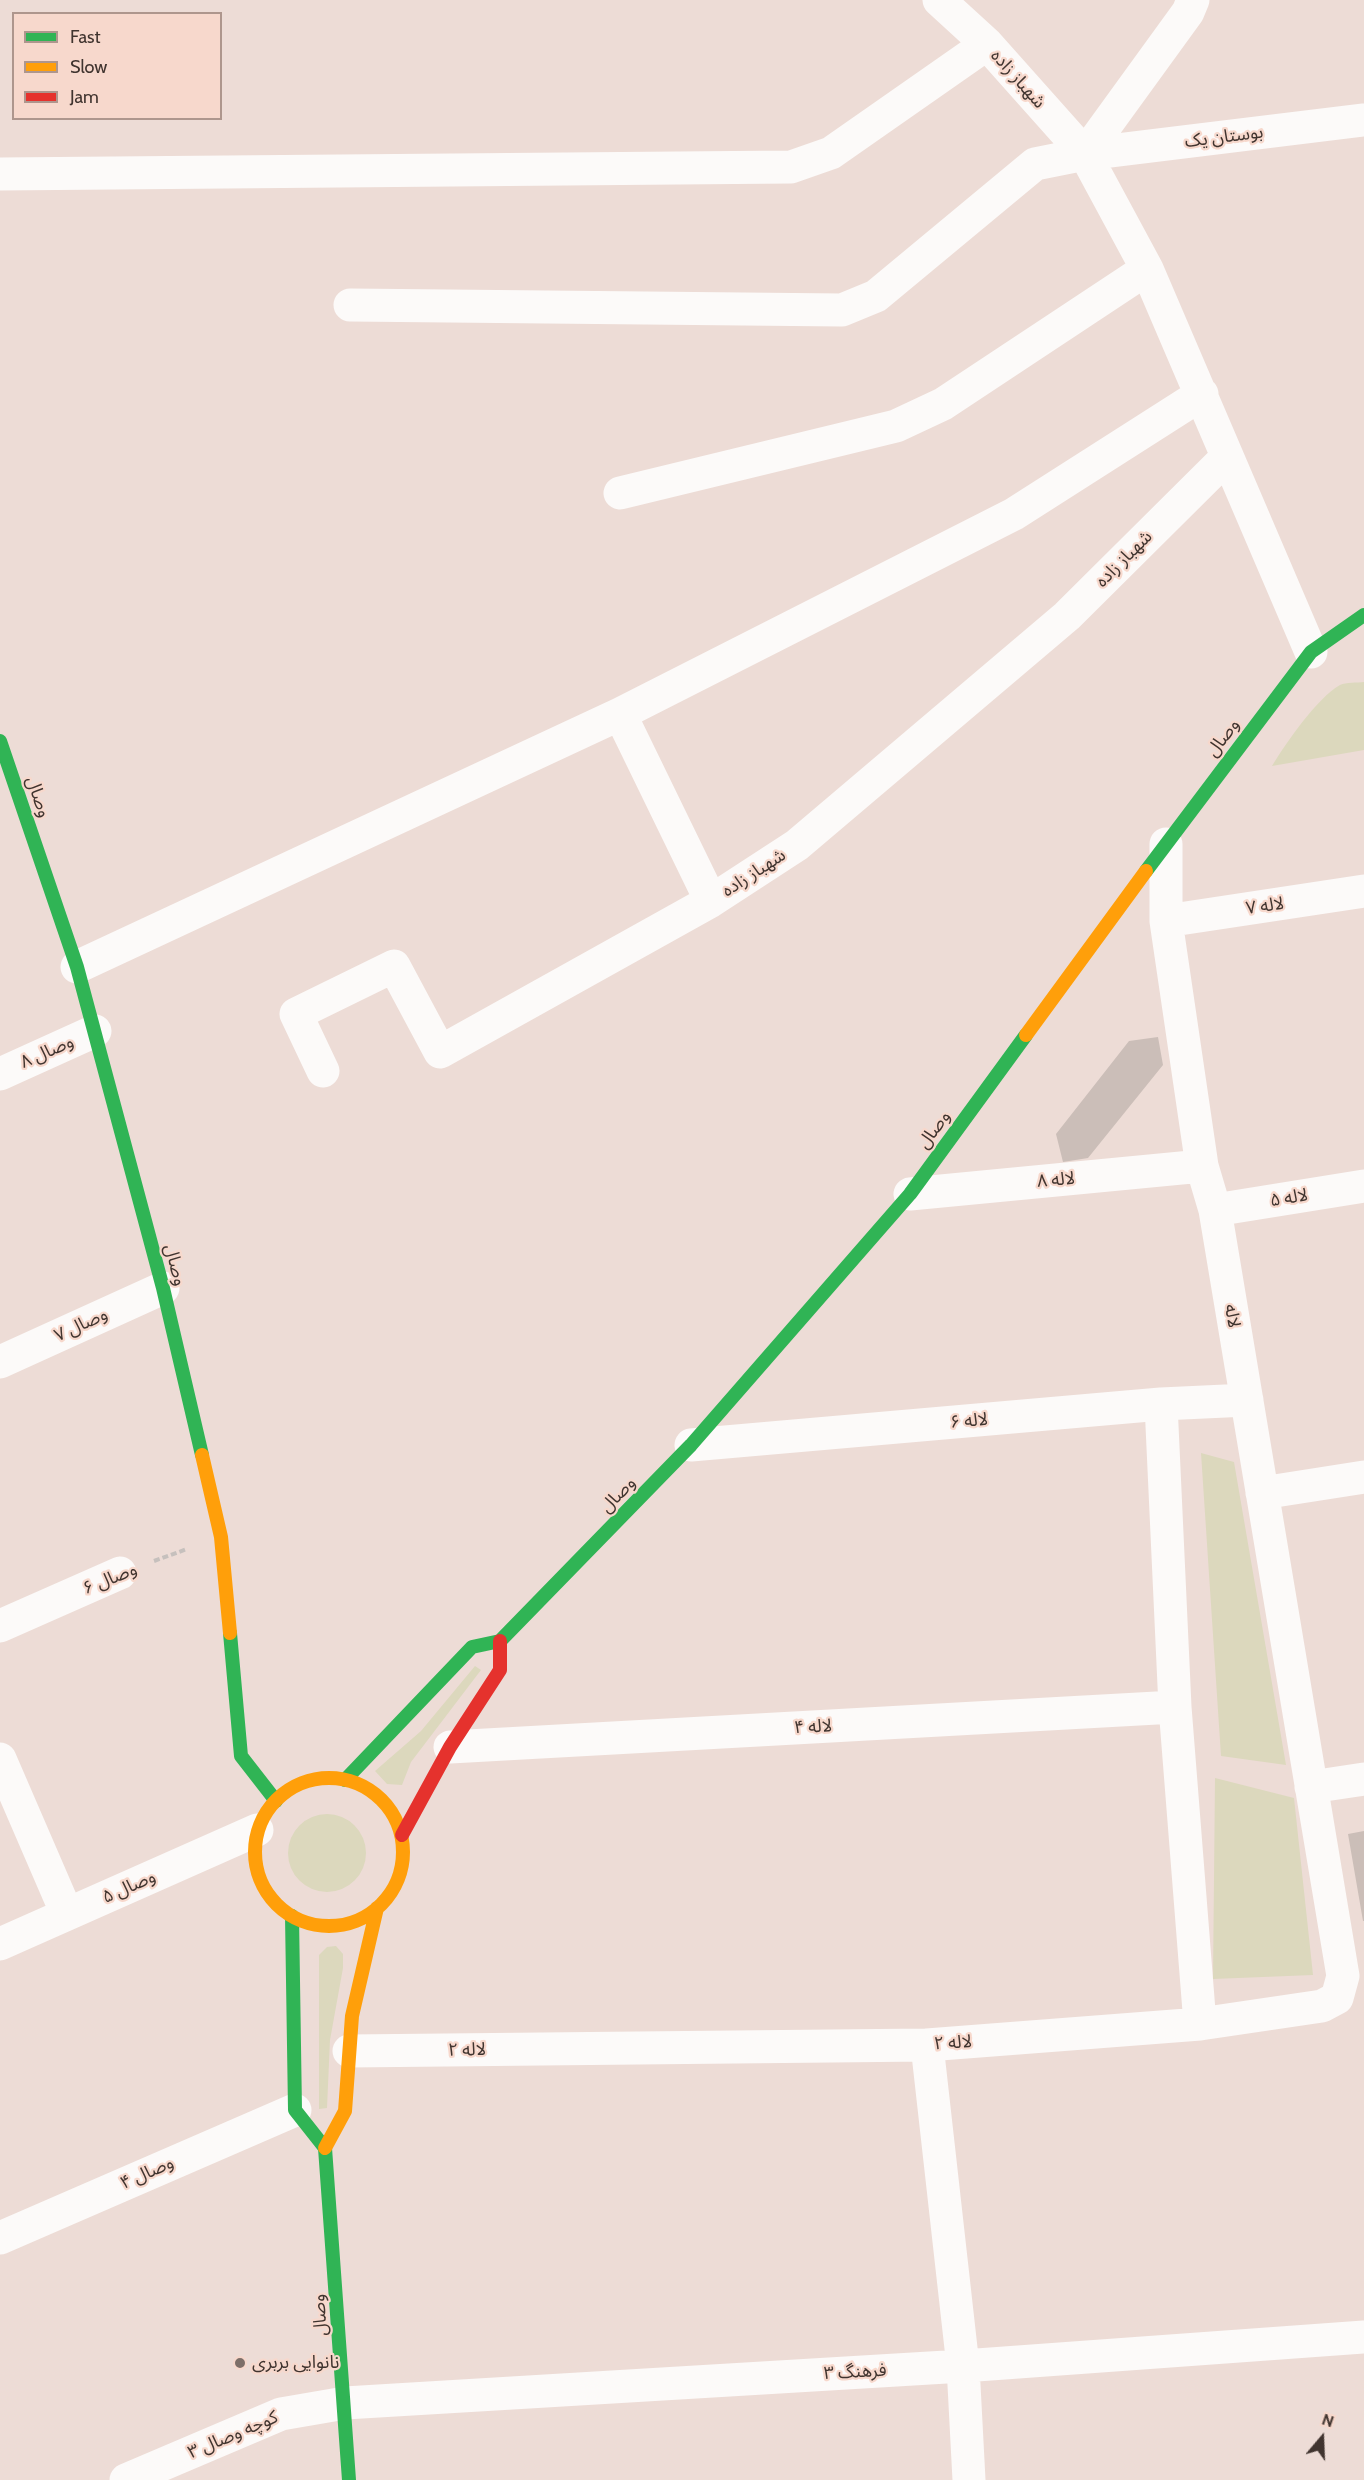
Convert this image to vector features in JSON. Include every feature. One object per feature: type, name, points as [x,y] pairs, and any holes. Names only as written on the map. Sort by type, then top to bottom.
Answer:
[{"type":"street","name":"شهباز زاده","points":[[939,0],[987,44],[1085,154],[1147,269],[1311,652]]},
{"type":"street","points":[[1085,154],[1182,21],[1193,0]]},
{"type":"street","points":[[0,174],[791,167],[831,153],[987,44]]},
{"type":"street","name":"بوستان یک","points":[[350,305],[842,310],[876,296],[1035,164],[1085,154],[1364,120]]},
{"type":"street","points":[[620,493],[896,426],[944,404],[1147,269]]},
{"type":"street","points":[[77,967],[620,714],[1014,514],[1202,394]]},
{"type":"street","name":"شهباز زاده","points":[[324,1071],[296,1014],[394,966],[440,1052],[711,901],[797,845],[1067,616],[1227,457]]},
{"type":"street","name":"وصال","points":[[500,1641],[691,1445],[910,1194],[1166,844],[1311,652],[1364,615]]},
{"type":"street","points":[[620,714],[711,901]]},
{"type":"street","name":"وصال","points":[[0,741],[77,967],[163,1288],[221,1537],[241,1756],[276,1801]]},
{"type":"street","name":"لاله","points":[[1166,844],[1166,921],[1202,1166],[1215,1210],[1311,1787]]},
{"type":"street","name":"لاله ۷","points":[[1166,921],[1364,891]]},
{"type":"street","name":"وصال ۸","points":[[0,1074],[95,1031]]},
{"type":"street","name":"لاله ۸","points":[[910,1194],[1202,1166]]},
{"type":"street","name":"لاله ۵","points":[[1215,1210],[1364,1186]]},
{"type":"street","name":"وصال ۷","points":[[0,1362],[163,1288]]},
{"type":"street","name":"لاله ۶","points":[[691,1445],[1161,1404],[1246,1400]]},
{"type":"street","points":[[1161,1404],[1175,1707],[1200,2024]]},
{"type":"street","points":[[1262,1493],[1364,1477]]},
{"type":"street","name":"وصال ۶","points":[[0,1626],[120,1573]]},
{"type":"street","points":[[345,1780],[472,1647],[500,1641],[500,1670],[450,1747],[402,1835]]},
{"type":"street","name":"لاله ۴","points":[[450,1747],[1175,1707]]},
{"type":"street","points":[[0,1759],[67,1914]]},
{"type":"street","points":[[332,1777],[345,1780],[356,1782],[377,1795],[393,1813],[402,1835],[404,1860],[397,1883],[384,1903],[363,1918],[340,1926],[315,1925],[292,1916],[272,1901],[259,1879],[254,1854],[257,1830],[268,1808],[286,1791],[308,1780],[332,1777]]},
{"type":"street","points":[[1311,1787],[1364,1779]]},
{"type":"street","name":"لاله ۲","points":[[349,2051],[927,2045],[1200,2024],[1322,2006],[1337,1998],[1343,1976],[1311,1787]]},
{"type":"street","name":"وصال ۵","points":[[0,1944],[257,1830]]},
{"type":"street","points":[[292,1916],[295,2110],[325,2148],[345,2110],[352,2016],[377,1908]]},
{"type":"street","points":[[927,2045],[963,2366],[969,2480]]},
{"type":"street","name":"وصال ۴","points":[[0,2238],[295,2110]]},
{"type":"street","name":"وصال","points":[[325,2148],[349,2480]]},
{"type":"street","name":"فرهنگ ۳","points":[[345,2403],[963,2366],[1364,2337]]},
{"type":"street","name":"کوچه وصال ۳","points":[[126,2480],[281,2414],[345,2403]]},
{"type":"path","name":"وصال ۶","points":[[120,1573],[221,1537]]},
{"type":"shaded area","points":[[1364,682],[1364,750],[1272,766],[1303,722],[1331,691],[1342,684]]},
{"type":"shaded area","points":[[1201,1453],[1234,1462],[1286,1765],[1221,1756]]},
{"type":"shaded area","points":[[475,1666],[481,1670],[411,1762],[402,1785],[387,1784],[375,1771],[421,1731]]},
{"type":"shaded area","points":[[1215,1778],[1294,1798],[1313,1975],[1213,1979]]},
{"type":"shaded area","points":[[319,1814],[335,1814],[349,1820],[360,1831],[366,1845],[366,1861],[360,1875],[349,1886],[335,1892],[319,1892],[305,1886],[294,1875],[288,1861],[288,1845],[294,1831],[305,1820]]},
{"type":"shaded area","points":[[336,1946],[343,1954],[343,1968],[330,2040],[327,2108],[319,2109],[319,1955],[327,1947]]},
{"type":"building","points":[[1158,1037],[1163,1065],[1088,1158],[1063,1162],[1056,1134],[1129,1041]]},
{"type":"building","points":[[1364,1831],[1364,1921],[1363,1921],[1348,1834]]},
{"type":"traffic: fast","points":[[1146,871],[1311,652],[1364,615]]},
{"type":"traffic: fast","points":[[0,741],[77,967],[163,1288],[202,1455]]},
{"type":"traffic: fast","points":[[500,1641],[691,1445],[910,1194],[1026,1035]]},
{"type":"traffic: fast","points":[[230,1633],[241,1756],[276,1801]]},
{"type":"traffic: fast","points":[[345,1780],[472,1647],[500,1641]]},
{"type":"traffic: fast","points":[[292,1916],[295,2110],[325,2148]]},
{"type":"traffic: fast","points":[[325,2148],[349,2480]]},
{"type":"traffic: slow","points":[[1026,1035],[1146,871]]},
{"type":"traffic: slow","points":[[202,1455],[221,1537],[230,1633]]},
{"type":"traffic: slow","points":[[329,1778],[357,1783],[370,1790],[381,1800],[391,1811],[398,1824],[403,1852],[398,1880],[391,1893],[381,1904],[370,1914],[357,1921],[329,1926],[301,1921],[288,1914],[277,1904],[267,1893],[260,1880],[255,1852],[260,1824],[267,1811],[277,1800],[288,1790],[301,1783],[329,1778]]},
{"type":"traffic: slow","points":[[325,2148],[345,2111],[352,2016],[377,1908]]},
{"type":"traffic: jam","points":[[402,1835],[450,1747],[500,1670],[500,1641]]},
{"type":"place","name":"نانوایی بربری","points":[[240,2363]]}]
